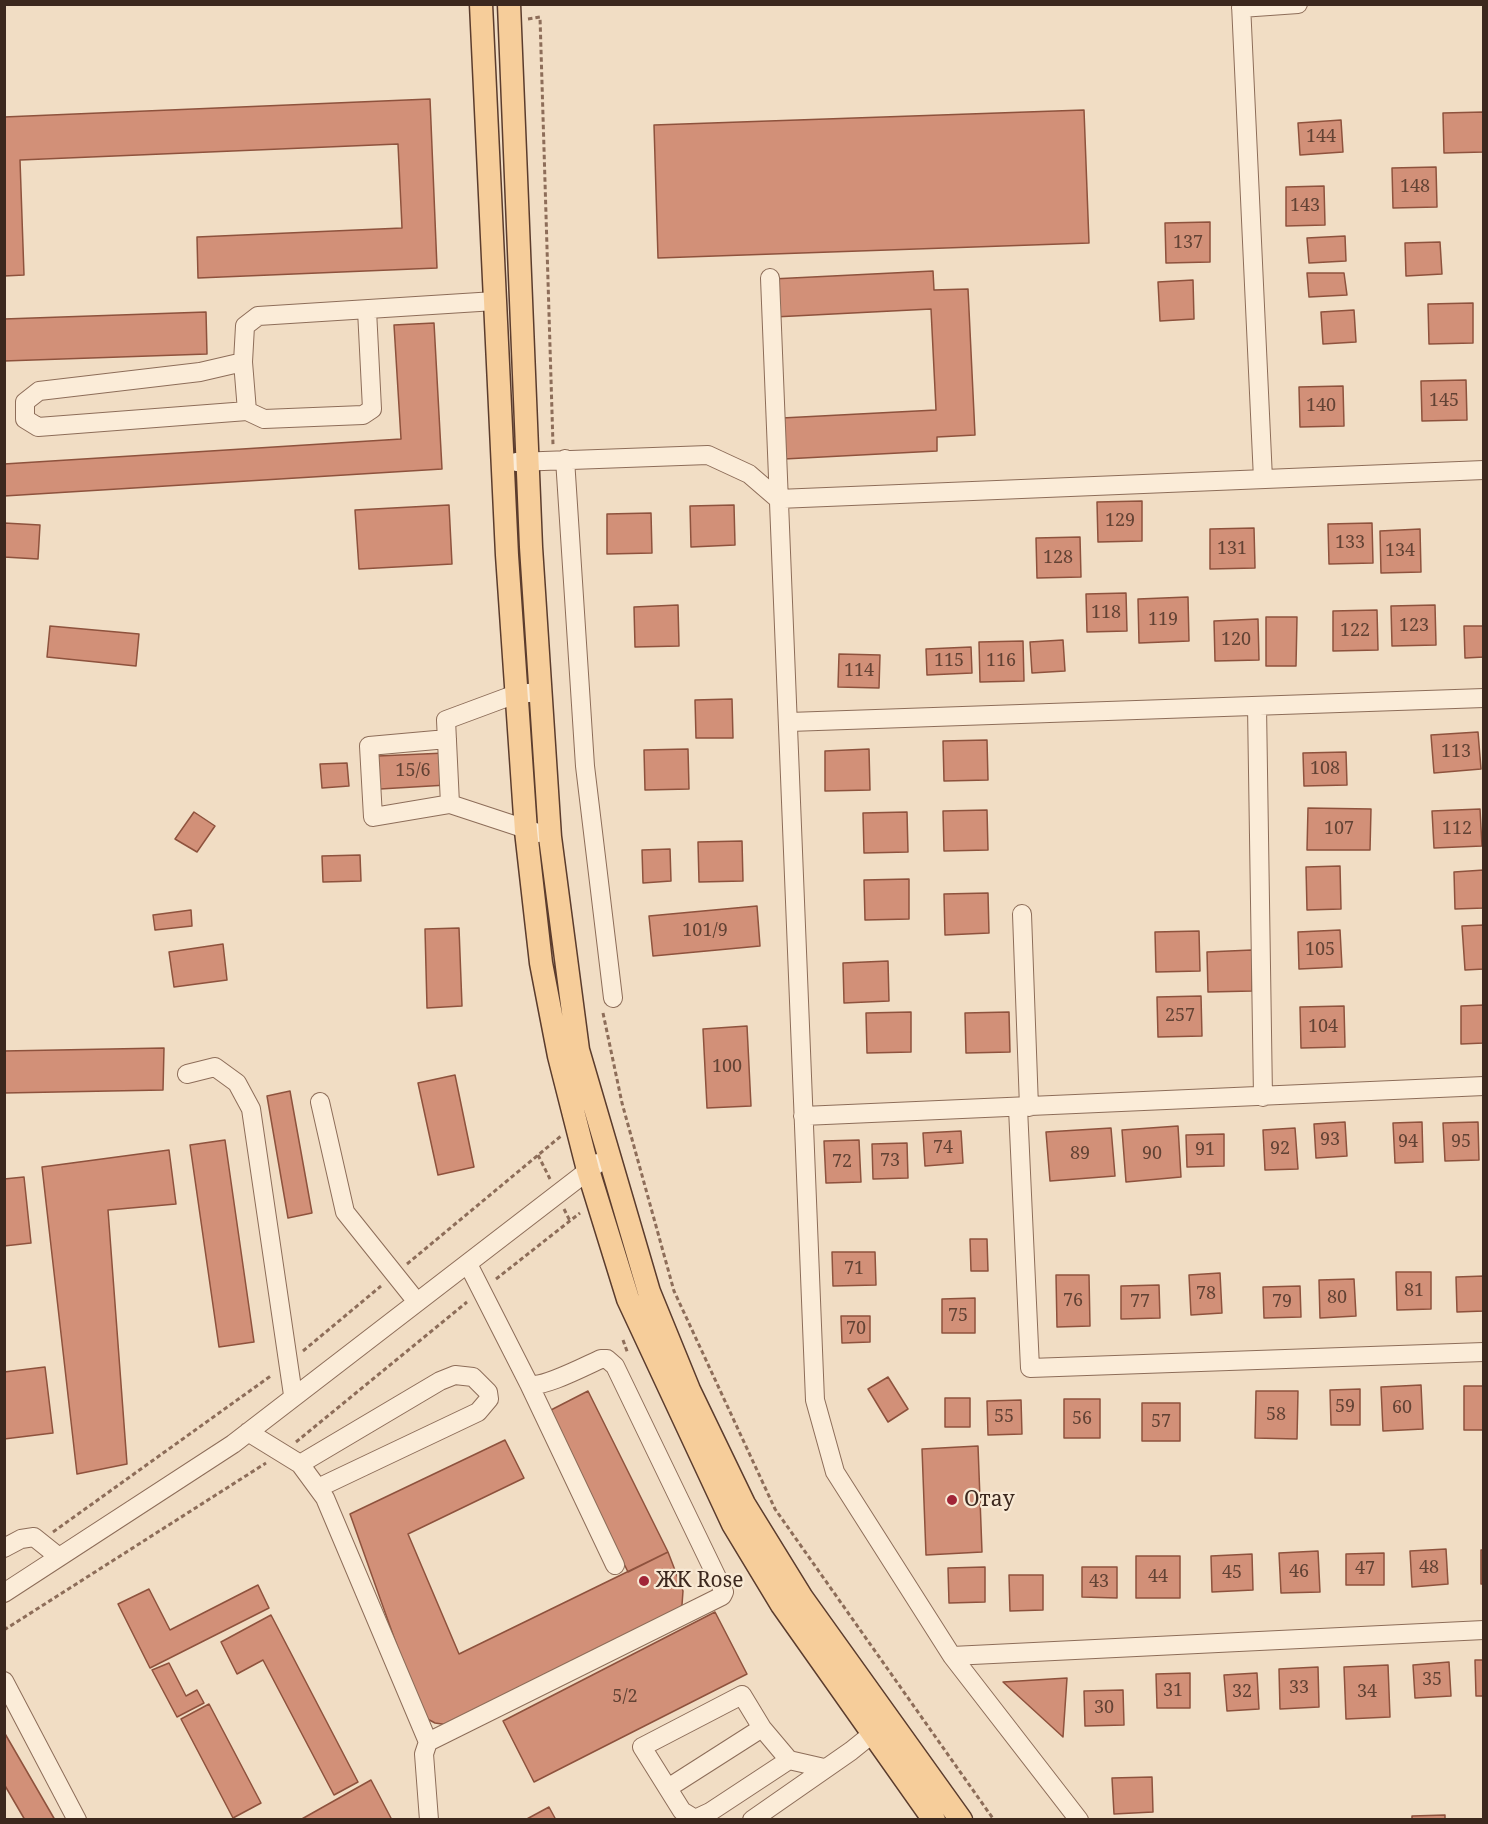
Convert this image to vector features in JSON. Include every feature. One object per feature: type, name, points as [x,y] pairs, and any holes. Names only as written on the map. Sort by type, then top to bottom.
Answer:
[{"type":"main road","points":[[481,4],[503,463],[526,831],[541,963],[559,1056],[588,1170],[628,1299],[733,1524],[782,1605],[881,1727],[961,1820]]},
{"type":"main road","points":[[508,4],[528,461],[550,834],[578,1050],[649,1292],[689,1390],[739,1494],[881,1727],[934,1820]]},
{"type":"street","points":[[1263,479],[1241,6],[1298,4]]},
{"type":"street","points":[[770,278],[815,1400],[835,1472],[952,1656],[1079,1820]]},
{"type":"street","points":[[247,411],[243,362],[245,326],[258,316],[495,301]]},
{"type":"street","points":[[243,362],[200,372],[39,391],[25,402],[25,419],[38,427],[225,415],[247,411],[264,419],[363,415],[372,409],[367,310]]},
{"type":"street","points":[[503,463],[708,454],[749,474],[778,499],[1484,470]]},
{"type":"street","points":[[565,459],[585,765],[613,998]]},
{"type":"street","points":[[450,804],[446,720],[516,694],[541,692]]},
{"type":"street","points":[[789,722],[1484,698]]},
{"type":"street","points":[[1257,706],[1263,1097]]},
{"type":"street","points":[[447,739],[369,746],[373,817],[450,804],[526,831],[550,834]]},
{"type":"street","points":[[1022,914],[1029,1368],[1484,1352]]},
{"type":"street","points":[[187,1074],[206,1067],[221,1070],[244,1091],[251,1109],[293,1395]]},
{"type":"street","points":[[803,1116],[1484,1086]]},
{"type":"street","points":[[320,1102],[345,1212],[417,1302]]},
{"type":"street","points":[[4,1593],[248,1432],[293,1395],[609,1156]]},
{"type":"street","points":[[468,1263],[529,1384],[615,1565]]},
{"type":"street","points":[[428,1742],[723,1594],[612,1362],[601,1359],[534,1386],[529,1384]]},
{"type":"street","points":[[300,1464],[440,1381],[455,1375],[473,1377],[488,1392],[489,1400],[478,1412],[318,1488]]},
{"type":"street","points":[[248,1432],[300,1464],[318,1488],[428,1742],[424,1754],[429,1820]]},
{"type":"street","points":[[4,1548],[21,1539],[34,1537],[59,1557]]},
{"type":"street","points":[[952,1656],[1484,1630]]},
{"type":"street","points":[[4,1681],[77,1820]]},
{"type":"street","points":[[789,1760],[710,1812],[694,1819],[682,1810],[642,1748],[742,1695],[762,1728],[789,1760],[824,1768]]},
{"type":"street","points":[[752,1820],[881,1727]]},
{"type":"street","points":[[668,1788],[762,1728]]},
{"type":"path","points":[[4,1630],[282,1453],[481,1290],[597,1200]]},
{"type":"path","points":[[775,1509],[993,1820]]},
{"type":"building","points":[[430,99],[437,268],[198,278],[197,237],[402,228],[398,144],[20,160],[24,275],[4,276],[4,117]]},
{"type":"building","points":[[1084,110],[1089,243],[658,258],[654,125]]},
{"type":"building","points":[[1484,112],[1484,152],[1444,153],[1443,113]]},
{"type":"building","points":[[1341,120],[1343,152],[1300,155],[1298,123]]},
{"type":"building","points":[[1436,167],[1437,207],[1393,208],[1392,168]]},
{"type":"building","points":[[1324,186],[1325,225],[1286,226],[1286,187]]},
{"type":"building","points":[[1210,222],[1210,262],[1166,263],[1165,223]]},
{"type":"building","points":[[1345,236],[1346,261],[1309,263],[1307,238]]},
{"type":"building","points":[[1440,242],[1442,274],[1406,276],[1405,243]]},
{"type":"building","points":[[933,271],[934,290],[968,289],[975,435],[937,437],[937,451],[784,459],[782,418],[936,410],[931,309],[774,317],[772,279]]},
{"type":"building","points":[[1307,273],[1344,273],[1347,295],[1309,297]]},
{"type":"building","points":[[1193,280],[1194,319],[1160,321],[1158,282]]},
{"type":"building","points":[[1473,303],[1473,343],[1429,344],[1428,304]]},
{"type":"building","points":[[1354,310],[1356,342],[1323,344],[1321,312]]},
{"type":"building","points":[[206,312],[207,354],[4,361],[4,319]]},
{"type":"building","points":[[434,323],[442,469],[4,496],[4,464],[401,439],[394,325]]},
{"type":"building","points":[[1466,380],[1467,420],[1422,421],[1421,381]]},
{"type":"building","points":[[1343,386],[1344,426],[1300,427],[1299,387]]},
{"type":"building","points":[[1142,501],[1142,541],[1098,542],[1097,502]]},
{"type":"building","points":[[449,505],[452,564],[359,569],[355,510]]},
{"type":"building","points":[[734,505],[735,545],[691,547],[690,506]]},
{"type":"building","points":[[651,513],[652,553],[607,554],[607,514]]},
{"type":"building","points":[[4,523],[40,525],[38,559],[4,557]]},
{"type":"building","points":[[1372,523],[1373,563],[1329,564],[1328,524]]},
{"type":"building","points":[[1254,528],[1255,568],[1210,569],[1210,529]]},
{"type":"building","points":[[1420,529],[1421,572],[1381,573],[1380,531]]},
{"type":"building","points":[[1080,537],[1081,577],[1037,578],[1036,538]]},
{"type":"building","points":[[1126,593],[1127,631],[1087,632],[1086,594]]},
{"type":"building","points":[[1188,597],[1189,641],[1139,643],[1138,599]]},
{"type":"building","points":[[678,605],[679,646],[635,647],[634,607]]},
{"type":"building","points":[[1435,605],[1436,645],[1392,646],[1391,606]]},
{"type":"building","points":[[1377,610],[1378,650],[1333,651],[1333,611]]},
{"type":"building","points":[[1266,617],[1297,617],[1296,666],[1266,666]]},
{"type":"building","points":[[1258,619],[1259,660],[1215,661],[1214,621]]},
{"type":"building","points":[[50,626],[139,634],[136,666],[47,657]]},
{"type":"building","points":[[1464,626],[1484,626],[1484,657],[1465,658]]},
{"type":"building","points":[[1063,640],[1065,671],[1032,673],[1030,642]]},
{"type":"building","points":[[1023,641],[1024,681],[980,682],[979,642]]},
{"type":"building","points":[[971,647],[972,673],[927,675],[926,649]]},
{"type":"building","points":[[839,654],[880,655],[879,688],[838,687]]},
{"type":"building","points":[[732,699],[733,738],[696,738],[695,700]]},
{"type":"building","points":[[1478,732],[1481,769],[1434,773],[1431,735]]},
{"type":"building","points":[[987,740],[988,780],[944,781],[943,741]]},
{"type":"building","points":[[688,749],[689,789],[645,790],[644,750]]},
{"type":"building","points":[[869,749],[870,790],[825,791],[825,751]]},
{"type":"building","points":[[1346,752],[1347,785],[1304,786],[1303,753]]},
{"type":"building","points":[[445,753],[447,785],[380,789],[378,756]]},
{"type":"building","points":[[347,763],[349,786],[322,788],[320,764]]},
{"type":"building","points":[[1308,808],[1371,809],[1370,850],[1307,850]]},
{"type":"building","points":[[1480,809],[1482,846],[1434,848],[1432,811]]},
{"type":"building","points":[[987,810],[988,850],[944,851],[943,811]]},
{"type":"building","points":[[194,812],[215,826],[197,852],[175,839]]},
{"type":"building","points":[[907,812],[908,852],[864,853],[863,813]]},
{"type":"building","points":[[742,841],[743,881],[699,882],[698,842]]},
{"type":"building","points":[[670,849],[671,881],[643,883],[642,850]]},
{"type":"building","points":[[360,855],[361,881],[323,882],[322,856]]},
{"type":"building","points":[[1340,866],[1341,909],[1307,910],[1306,867]]},
{"type":"building","points":[[1484,870],[1484,908],[1455,909],[1454,872]]},
{"type":"building","points":[[909,879],[909,919],[865,920],[864,880]]},
{"type":"building","points":[[988,893],[989,933],[945,935],[944,894]]},
{"type":"building","points":[[757,906],[760,946],[653,956],[649,916]]},
{"type":"building","points":[[191,910],[192,926],[155,930],[153,915]]},
{"type":"building","points":[[1484,925],[1484,969],[1465,970],[1462,926]]},
{"type":"building","points":[[459,928],[462,1006],[427,1008],[425,929]]},
{"type":"building","points":[[1340,930],[1342,967],[1299,969],[1298,932]]},
{"type":"building","points":[[1199,931],[1200,971],[1156,972],[1155,932]]},
{"type":"building","points":[[223,944],[227,980],[174,987],[169,952]]},
{"type":"building","points":[[1252,950],[1252,991],[1208,992],[1207,952]]},
{"type":"building","points":[[888,961],[889,1001],[844,1003],[843,963]]},
{"type":"building","points":[[1201,996],[1202,1036],[1158,1037],[1157,997]]},
{"type":"building","points":[[1484,1005],[1484,1043],[1461,1044],[1461,1006]]},
{"type":"building","points":[[1344,1006],[1345,1047],[1301,1048],[1300,1007]]},
{"type":"building","points":[[911,1012],[911,1052],[867,1053],[866,1013]]},
{"type":"building","points":[[1009,1012],[1010,1052],[966,1053],[965,1013]]},
{"type":"building","points":[[747,1026],[751,1106],[707,1108],[703,1029]]},
{"type":"building","points":[[164,1048],[163,1090],[4,1093],[4,1051]]},
{"type":"building","points":[[455,1075],[474,1167],[438,1175],[418,1083]]},
{"type":"building","points":[[290,1091],[312,1213],[288,1218],[267,1096]]},
{"type":"building","points":[[1345,1122],[1347,1156],[1316,1158],[1314,1124]]},
{"type":"building","points":[[1422,1122],[1423,1162],[1395,1163],[1393,1123]]},
{"type":"building","points":[[1478,1122],[1479,1160],[1445,1161],[1443,1123]]},
{"type":"building","points":[[1178,1126],[1181,1177],[1126,1182],[1122,1130]]},
{"type":"building","points":[[1111,1128],[1115,1176],[1050,1181],[1046,1132]]},
{"type":"building","points":[[1295,1128],[1298,1169],[1265,1170],[1263,1130]]},
{"type":"building","points":[[961,1131],[963,1163],[925,1166],[923,1133]]},
{"type":"building","points":[[1224,1134],[1224,1166],[1187,1167],[1186,1135]]},
{"type":"building","points":[[225,1140],[254,1342],[219,1347],[190,1145]]},
{"type":"building","points":[[859,1140],[861,1182],[826,1183],[824,1141]]},
{"type":"building","points":[[907,1143],[908,1178],[873,1179],[872,1144]]},
{"type":"building","points":[[169,1150],[176,1204],[108,1210],[127,1464],[77,1474],[42,1167]]},
{"type":"building","points":[[24,1177],[31,1243],[4,1246],[4,1179]]},
{"type":"building","points":[[970,1239],[987,1239],[988,1271],[971,1271]]},
{"type":"building","points":[[832,1252],[875,1252],[876,1285],[833,1286]]},
{"type":"building","points":[[1396,1272],[1431,1272],[1431,1309],[1397,1310]]},
{"type":"building","points":[[1220,1273],[1222,1313],[1191,1315],[1189,1275]]},
{"type":"building","points":[[1056,1275],[1089,1275],[1090,1326],[1057,1327]]},
{"type":"building","points":[[1484,1276],[1484,1311],[1457,1312],[1456,1277]]},
{"type":"building","points":[[1354,1279],[1356,1316],[1320,1318],[1319,1280]]},
{"type":"building","points":[[1159,1285],[1160,1318],[1121,1319],[1121,1286]]},
{"type":"building","points":[[1300,1286],[1301,1317],[1264,1318],[1263,1287]]},
{"type":"building","points":[[975,1298],[975,1333],[942,1333],[942,1299]]},
{"type":"building","points":[[841,1316],[870,1316],[870,1342],[842,1343]]},
{"type":"building","points":[[45,1367],[53,1433],[4,1439],[4,1372]]},
{"type":"building","points":[[888,1377],[908,1409],[888,1422],[868,1389]]},
{"type":"building","points":[[1421,1385],[1423,1429],[1383,1431],[1381,1387]]},
{"type":"building","points":[[1464,1386],[1484,1386],[1484,1430],[1464,1430]]},
{"type":"building","points":[[1360,1389],[1360,1425],[1331,1425],[1330,1390]]},
{"type":"building","name":"ЖК Rose","points":[[588,1391],[668,1552],[628,1572],[549,1411]]},
{"type":"building","points":[[1256,1391],[1298,1391],[1297,1439],[1255,1438]]},
{"type":"building","points":[[945,1398],[970,1398],[970,1427],[945,1427]]},
{"type":"building","points":[[1064,1399],[1100,1399],[1100,1438],[1064,1438]]},
{"type":"building","points":[[1021,1400],[1022,1434],[988,1435],[987,1401]]},
{"type":"building","points":[[1142,1403],[1180,1403],[1180,1441],[1142,1441]]},
{"type":"building","name":"ЖК Rose","points":[[505,1440],[524,1478],[408,1534],[459,1654],[668,1552],[683,1591],[682,1605],[674,1616],[449,1725],[435,1723],[422,1716],[350,1514]]},
{"type":"building","name":"Отау","points":[[978,1446],[982,1552],[926,1555],[922,1449]]},
{"type":"building","points":[[1446,1549],[1448,1584],[1412,1587],[1410,1551]]},
{"type":"building","points":[[1481,1550],[1484,1550],[1484,1584],[1481,1584]]},
{"type":"building","points":[[1318,1551],[1320,1592],[1281,1593],[1279,1553]]},
{"type":"building","points":[[1384,1553],[1384,1585],[1346,1585],[1346,1554]]},
{"type":"building","points":[[1252,1554],[1253,1590],[1212,1592],[1211,1556]]},
{"type":"building","points":[[1136,1556],[1180,1556],[1180,1598],[1136,1598]]},
{"type":"building","points":[[985,1567],[985,1602],[949,1603],[948,1568]]},
{"type":"building","points":[[1082,1567],[1117,1567],[1117,1598],[1082,1597]]},
{"type":"building","points":[[1009,1575],[1043,1575],[1043,1610],[1010,1611]]},
{"type":"building","points":[[258,1585],[269,1608],[150,1668],[118,1604],[149,1589],[170,1630]]},
{"type":"building","points":[[715,1612],[747,1674],[534,1782],[503,1721]]},
{"type":"building","points":[[271,1615],[358,1782],[334,1795],[263,1660],[237,1674],[221,1642]]},
{"type":"building","points":[[1475,1660],[1484,1660],[1484,1696],[1476,1696]]},
{"type":"building","points":[[1449,1662],[1451,1696],[1415,1698],[1413,1665]]},
{"type":"building","points":[[169,1663],[186,1696],[197,1690],[204,1703],[177,1717],[152,1670]]},
{"type":"building","points":[[1388,1665],[1390,1717],[1346,1719],[1344,1667]]},
{"type":"building","points":[[1318,1667],[1319,1707],[1280,1709],[1279,1669]]},
{"type":"building","points":[[1190,1673],[1190,1708],[1157,1708],[1156,1674]]},
{"type":"building","points":[[1257,1673],[1259,1709],[1227,1711],[1224,1675]]},
{"type":"building","points":[[1067,1678],[1063,1737],[1003,1682]]},
{"type":"building","points":[[1123,1690],[1124,1725],[1085,1726],[1084,1691]]},
{"type":"building","points":[[209,1704],[261,1803],[233,1818],[181,1719]]},
{"type":"building","points":[[4,1732],[55,1820],[25,1820],[4,1784]]},
{"type":"building","points":[[1152,1777],[1153,1812],[1114,1814],[1112,1778]]},
{"type":"building","points":[[371,1780],[392,1820],[300,1820]]},
{"type":"building","points":[[549,1807],[556,1820],[525,1820]]},
{"type":"building","points":[[1445,1815],[1445,1820],[1412,1820],[1412,1816]]},
{"type":"place","name":"Отау","points":[[952,1500]]},
{"type":"place","name":"ЖК Rose","points":[[644,1581]]}]
